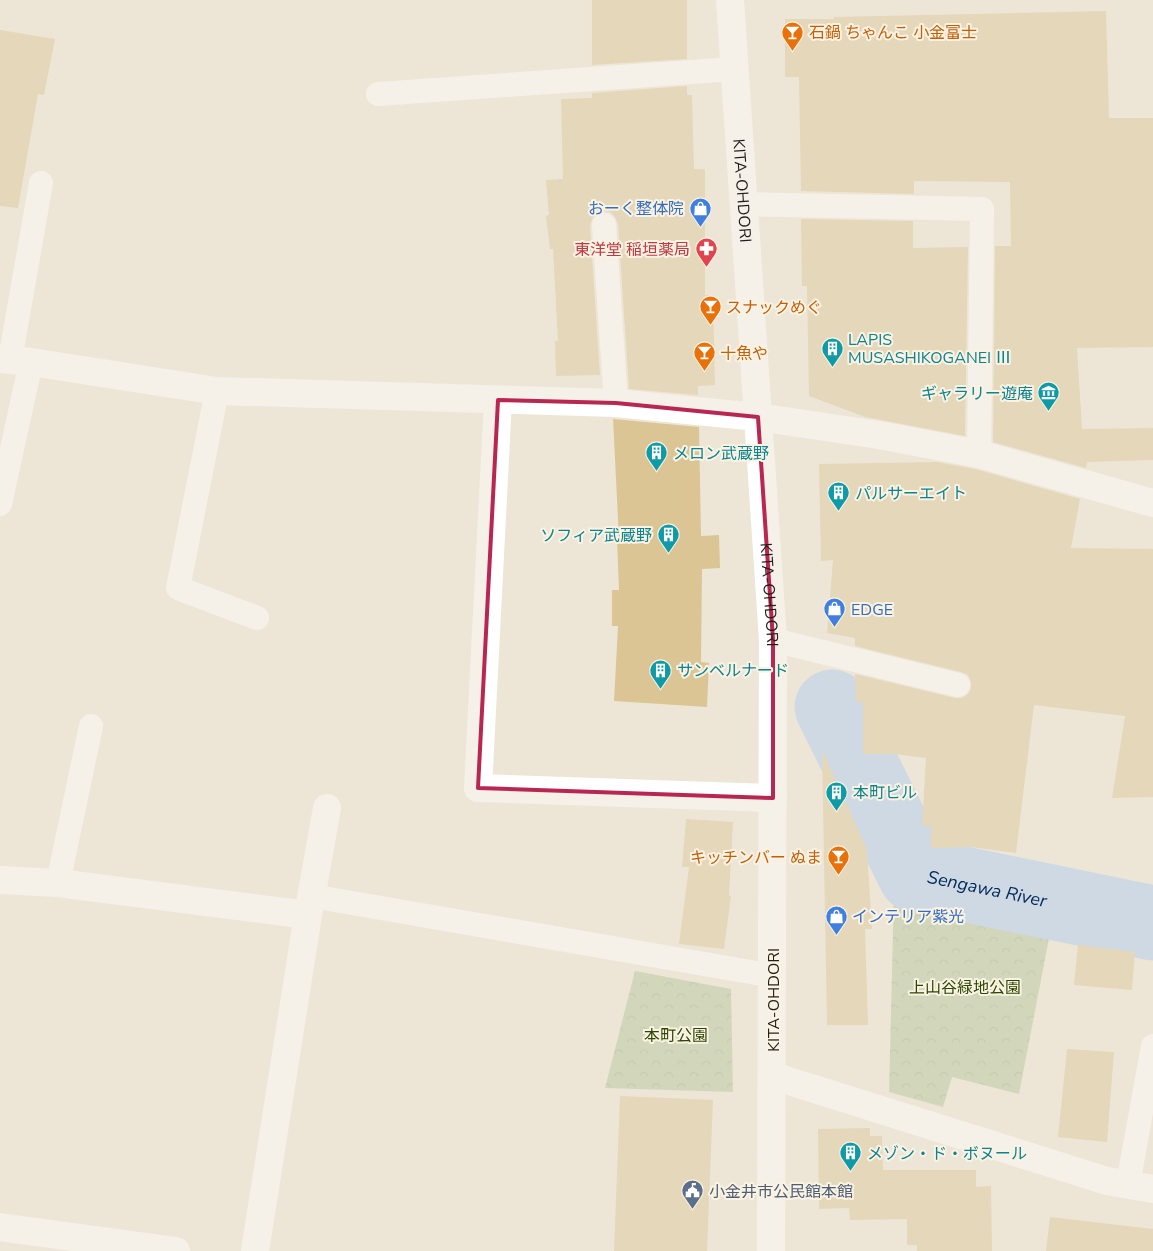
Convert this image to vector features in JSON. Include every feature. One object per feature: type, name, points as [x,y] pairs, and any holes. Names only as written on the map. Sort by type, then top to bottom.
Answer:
[{"type":"street","name":"KITA-OHDORI","points":[[730,0],[773,640],[771,1251]]},
{"type":"street","points":[[14,360],[217,391],[616,403],[758,417],[879,435],[979,454],[1153,503]]},
{"type":"street","points":[[498,400],[478,788],[773,798]]},
{"type":"street","points":[[254,1251],[327,808]]},
{"type":"street","points":[[1,886],[58,882],[310,905]]},
{"type":"street","points":[[773,1076],[1108,1181],[1141,1187]]},
{"type":"street","points":[[0,1227],[176,1251]]},
{"type":"lane","points":[[378,94],[734,69]]},
{"type":"lane","points":[[0,504],[14,360],[41,183]]},
{"type":"lane","points":[[744,204],[982,209],[979,454]]},
{"type":"lane","points":[[604,225],[616,403]]},
{"type":"lane","points":[[217,391],[178,588],[257,618]]},
{"type":"lane","points":[[773,640],[958,685]]},
{"type":"lane","points":[[58,882],[91,726]]},
{"type":"lane","points":[[310,905],[773,976]]},
{"type":"lane","points":[[1141,1187],[1153,1046]]},
{"type":"highlighted area","points":[[498,400],[616,403],[758,417],[773,640],[773,798],[478,788]]},
{"type":"green space","name":"上山谷緑地公園","points":[[894,891],[1051,928],[1019,1094],[952,1077],[943,1107],[889,1092]]},
{"type":"green space","name":"本町公園","points":[[635,971],[731,989],[733,1092],[605,1088]]},
{"type":"building","points":[[592,0],[687,0],[687,59],[592,65]]},
{"type":"building","points":[[1106,11],[1109,118],[1153,118],[1153,347],[1077,348],[1082,429],[1153,428],[1153,460],[1087,462],[1086,468],[993,442],[995,246],[1011,246],[1010,182],[914,181],[914,194],[801,191],[799,77],[785,77],[785,19]]},
{"type":"building","points":[[0,30],[55,39],[44,95],[38,94],[18,208],[0,206]]},
{"type":"building","points":[[687,86],[687,95],[692,95],[694,169],[705,169],[705,295],[713,295],[715,385],[698,386],[698,395],[629,389],[618,224],[610,212],[604,211],[596,214],[590,226],[600,375],[556,376],[555,341],[558,341],[553,249],[550,249],[546,216],[549,215],[546,180],[563,179],[561,99],[592,98],[592,93]]},
{"type":"building","points":[[801,219],[913,221],[913,248],[968,247],[965,436],[865,417],[809,396],[807,286],[802,286]]},
{"type":"building","points":[[613,419],[699,427],[701,536],[719,535],[720,568],[702,569],[701,662],[709,663],[707,707],[614,701],[618,626],[612,626],[612,590],[619,590],[617,539],[619,539]]},
{"type":"building","points":[[937,462],[975,469],[1080,499],[1071,548],[1153,549],[1153,797],[1112,798],[1125,716],[1034,705],[1016,853],[971,847],[931,848],[931,826],[922,826],[926,758],[894,754],[863,754],[863,702],[856,702],[855,674],[955,698],[962,698],[971,689],[968,675],[855,646],[855,638],[827,633],[833,560],[821,561],[819,464]]},
{"type":"building","points":[[822,750],[867,849],[872,929],[865,929],[868,1025],[827,1025]]},
{"type":"building","points":[[686,819],[733,822],[729,896],[731,896],[724,949],[679,944],[689,867],[682,867]]},
{"type":"building","points":[[1078,945],[1135,952],[1132,990],[1074,985]]},
{"type":"building","points":[[1067,1049],[1114,1052],[1107,1142],[1058,1137]]},
{"type":"building","points":[[620,1096],[713,1100],[707,1251],[614,1251]]},
{"type":"building","points":[[870,1128],[870,1136],[882,1136],[883,1170],[976,1170],[976,1187],[991,1186],[992,1251],[917,1251],[917,1245],[907,1245],[907,1219],[850,1220],[849,1208],[819,1209],[818,1129]]},
{"type":"building","points":[[1050,1217],[1153,1229],[1153,1251],[1046,1251]]},
{"type":"waterway","name":"Sengawa River","points":[[832,707],[915,874],[1153,923]]},
{"type":"place","name":"石鍋 ちゃんこ 小金富士","points":[[793,51]]},
{"type":"place","name":"おーく整体院","points":[[700,227]]},
{"type":"place","name":"東洋堂 稲垣薬局","points":[[706,268]]},
{"type":"place","name":"スナックめぐ","points":[[710,326]]},
{"type":"place","name":"LAPIS MUSASHIKOGANEI Ⅲ","points":[[832,367]]},
{"type":"place","name":"十魚や","points":[[704,372]]},
{"type":"place","name":"ギャラリー遊庵","points":[[1049,412]]},
{"type":"place","name":"メロン武蔵野","points":[[657,472]]},
{"type":"place","name":"パルサーエイト","points":[[839,512]]},
{"type":"place","name":"ソフィア武蔵野","points":[[668,554]]},
{"type":"place","name":"EDGE","points":[[835,628]]},
{"type":"place","name":"サンベルナード","points":[[661,689]]},
{"type":"place","name":"本町ビル","points":[[837,811]]},
{"type":"place","name":"キッチンバー ぬま","points":[[838,876]]},
{"type":"place","name":"インテリア紫光","points":[[836,935]]},
{"type":"place","name":"メゾン・ド・ボヌール","points":[[851,1172]]},
{"type":"place","name":"小金井市公民館本館","points":[[693,1210]]}]
